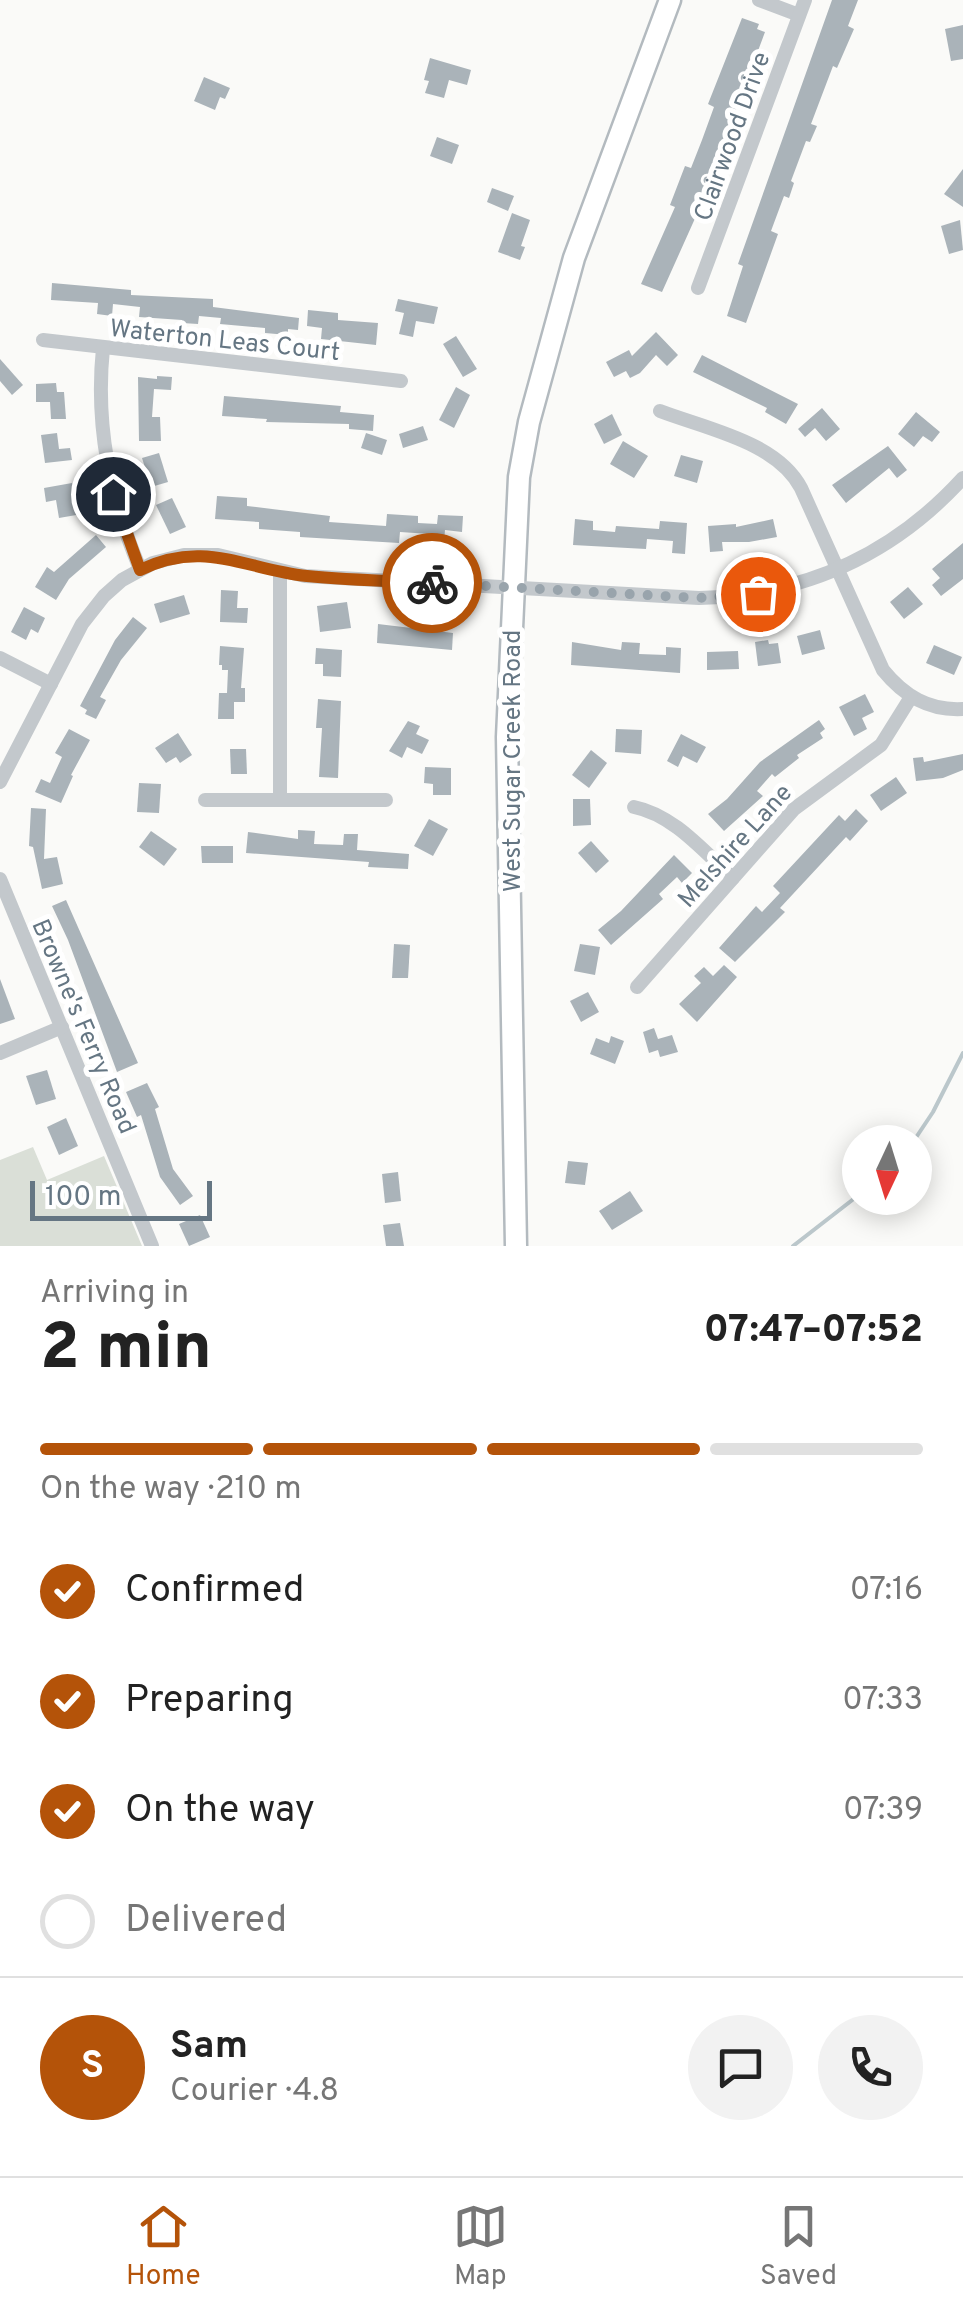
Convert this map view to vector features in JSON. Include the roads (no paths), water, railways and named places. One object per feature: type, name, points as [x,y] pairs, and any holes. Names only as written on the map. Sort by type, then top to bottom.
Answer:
[{"type":"main road","name":"West Sugar Creek Road","points":[[516,1246],[507,738],[520,477],[542,371],[574,258],[670,0]]},
{"type":"street","points":[[759,0],[802,8]]},
{"type":"street","name":"Clairwood Drive","points":[[698,288],[802,8]]},
{"type":"street","name":"Waterton Leas Court","points":[[43,340],[401,381]]},
{"type":"street","points":[[103,348],[100,407],[105,456],[113,494],[140,570]]},
{"type":"street","points":[[660,411],[765,450],[785,464],[801,488],[883,670],[911,697],[935,708],[963,709]]},
{"type":"street","points":[[0,782],[82,624],[112,587],[164,559],[206,554],[280,572],[728,598],[787,588],[838,571],[915,525],[963,478]]},
{"type":"street","points":[[280,572],[280,800]]},
{"type":"street","points":[[0,658],[51,684]]},
{"type":"street","name":"Melshire Lane","points":[[636,987],[806,798],[881,746],[911,697]]},
{"type":"street","points":[[204,800],[386,800]]},
{"type":"street","points":[[634,807],[672,824],[733,878]]},
{"type":"street","name":"Browne's Ferry Road","points":[[0,880],[152,1246]]},
{"type":"street","points":[[0,1053],[62,1027]]},
{"type":"waterway","points":[[924,1125],[963,1053]]},
{"type":"waterway","points":[[793,1246],[842,1208]]}]
